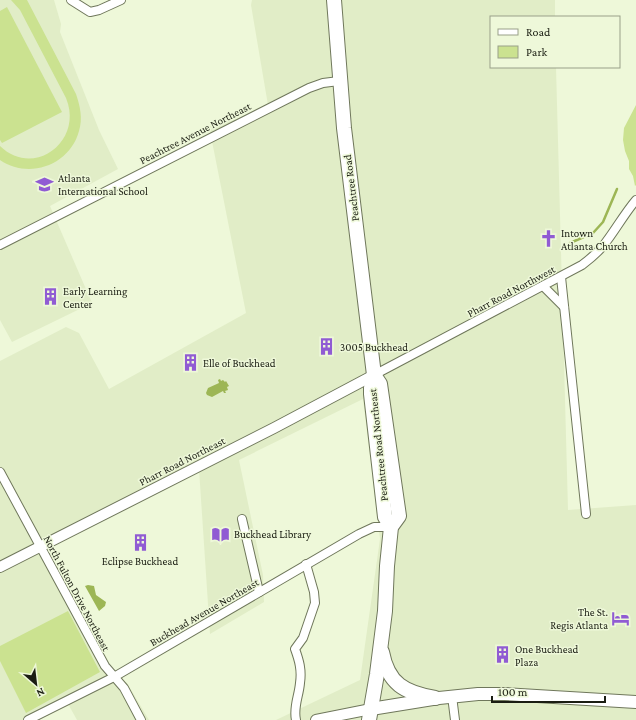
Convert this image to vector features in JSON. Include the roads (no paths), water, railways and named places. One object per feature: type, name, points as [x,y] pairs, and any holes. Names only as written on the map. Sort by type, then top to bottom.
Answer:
[{"type":"highway","name":"Peachtree Road","points":[[334,0],[339,81],[374,375]]},
{"type":"highway","name":"Peachtree Road Northeast","points":[[370,714],[381,644],[391,526],[399,516],[380,384],[374,375]]},
{"type":"highway","points":[[381,644],[386,669],[400,686],[415,694],[435,698]]},
{"type":"highway","points":[[359,720],[370,714]]},
{"type":"main road","points":[[370,714],[435,698],[478,694],[505,694],[636,702]]},
{"type":"street","points":[[71,0],[90,12],[99,10],[121,0]]},
{"type":"street","name":"Peachtree Avenue Northeast","points":[[0,246],[309,88],[323,83],[339,81]]},
{"type":"street","name":"Pharr Road Northwest","points":[[374,375],[582,265],[603,246],[628,208],[636,200]]},
{"type":"street","points":[[561,277],[586,514]]},
{"type":"street","points":[[543,286],[564,307]]},
{"type":"street","name":"Pharr Road Northeast","points":[[0,567],[280,425],[374,375]]},
{"type":"street","name":"North Fulton Drive Northeast","points":[[0,472],[105,666],[124,688],[141,720]]},
{"type":"street","points":[[242,519],[259,592]]},
{"type":"street","name":"Buckhead Avenue Northeast","points":[[28,720],[114,677],[368,529],[374,527],[391,526]]},
{"type":"street","points":[[296,720],[295,706],[300,682],[300,666],[295,649],[303,638],[315,603],[314,592],[306,564]]},
{"type":"street","points":[[452,696],[455,720]]},
{"type":"street","points":[[316,720],[370,714]]},
{"type":"waterway","points":[[570,243],[593,233],[603,222],[617,189]]},
{"type":"place","name":"Atlanta International School","points":[[45,184]]},
{"type":"place","name":"Intown Atlanta Church","points":[[548,239]]},
{"type":"place","name":"Early Learning Center","points":[[50,297]]},
{"type":"place","name":"3005 Buckhead","points":[[327,347]]},
{"type":"place","name":"Elle of Buckhead","points":[[190,363]]},
{"type":"place","name":"Buckhead Library","points":[[221,534]]},
{"type":"place","name":"Eclipse Buckhead","points":[[140,543]]},
{"type":"place","name":"The St. Regis Atlanta","points":[[621,618]]},
{"type":"place","name":"One Buckhead Plaza","points":[[502,655]]}]
